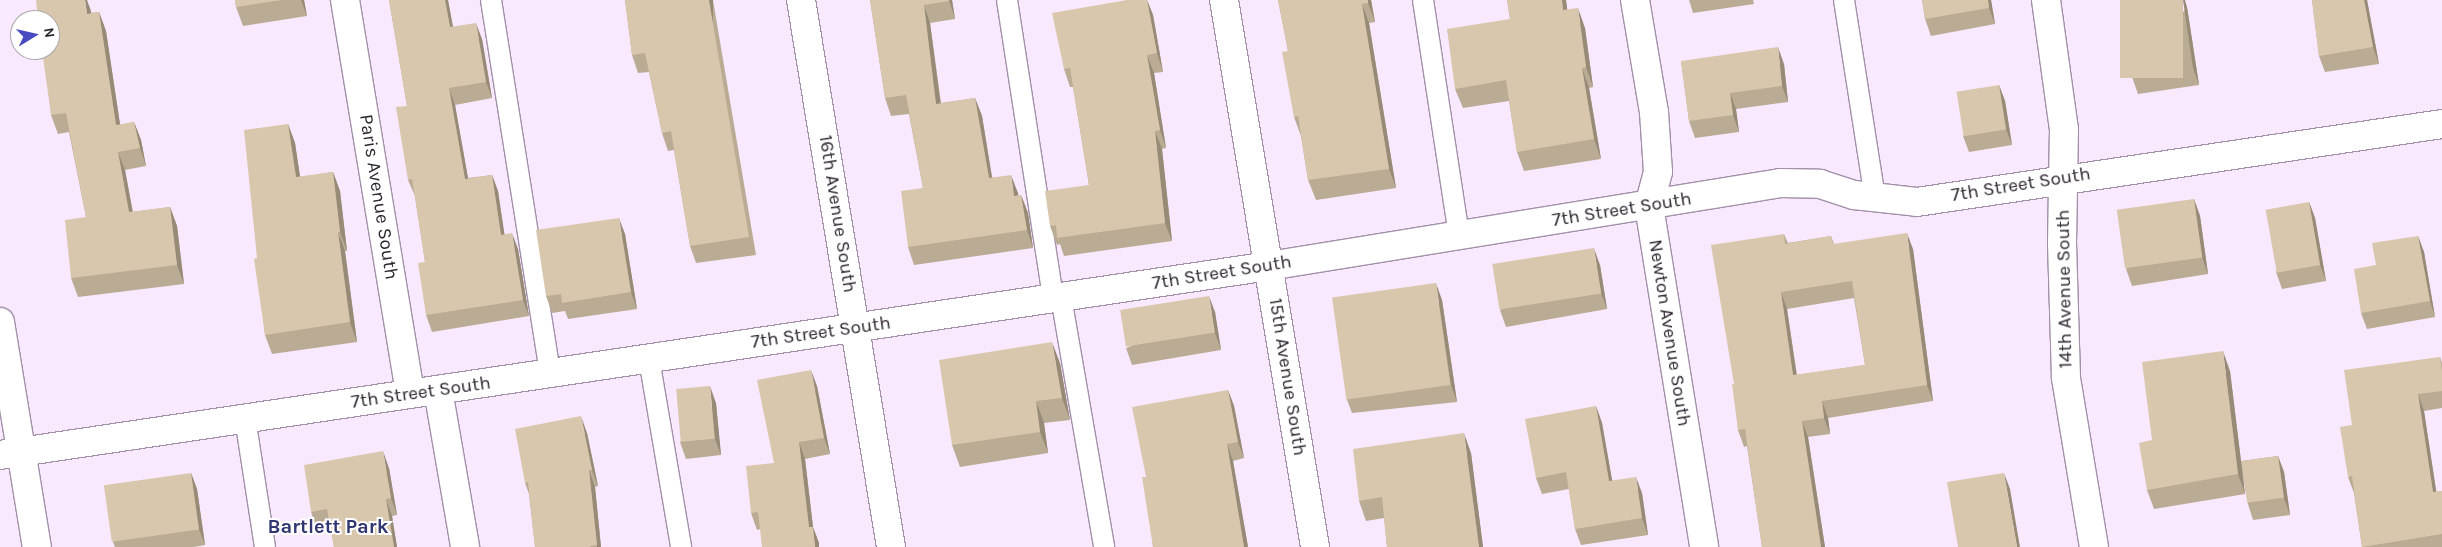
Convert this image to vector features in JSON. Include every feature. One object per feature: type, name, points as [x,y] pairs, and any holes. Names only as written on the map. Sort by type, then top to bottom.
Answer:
[{"type":"street","name":"Paris Avenue South","points":[[345,0],[410,394]]},
{"type":"street","name":"16th Avenue South","points":[[801,0],[891,547]]},
{"type":"street","name":"15th Avenue South","points":[[1224,0],[1315,547]]},
{"type":"street","name":"Newton Avenue South","points":[[1635,0],[1654,112],[1658,172],[1649,206],[1704,547]]},
{"type":"street","name":"14th Avenue South","points":[[2046,0],[2064,129],[2066,178],[2062,243],[2066,378],[2094,547]]},
{"type":"street","name":"7th Street South","points":[[10,453],[1269,266],[1649,206],[1781,183],[1820,184],[1854,196],[1917,202],[2066,178],[2442,124]]},
{"type":"street","points":[[0,322],[10,453],[37,547]]},
{"type":"street","points":[[438,390],[464,547]]},
{"type":"lane","points":[[491,0],[550,373]]},
{"type":"lane","points":[[1007,0],[1057,298],[1104,547]]},
{"type":"lane","points":[[1423,0],[1459,236]]},
{"type":"lane","points":[[1844,0],[1875,198]]},
{"type":"lane","points":[[648,359],[681,547]]},
{"type":"lane","points":[[245,418],[265,547]]},
{"type":"building","points":[[36,0],[85,0],[87,14],[99,12],[116,125],[134,122],[140,148],[118,152],[129,212],[170,207],[177,265],[71,278],[65,220],[86,217],[66,113],[51,115],[43,60],[60,60],[60,10],[37,10]]},
{"type":"building","points":[[235,0],[282,0],[236,7]]},
{"type":"building","points":[[389,0],[445,0],[450,27],[476,23],[486,82],[449,88],[465,179],[492,175],[501,235],[512,233],[523,300],[426,315],[418,263],[425,262],[412,179],[408,180],[396,107],[407,106]]},
{"type":"building","points":[[625,0],[709,0],[749,237],[690,246],[671,131],[662,133],[645,53],[632,55]]},
{"type":"building","points":[[870,0],[949,0],[924,5],[936,104],[975,98],[989,178],[1011,175],[1014,196],[1021,195],[1027,230],[908,247],[901,191],[923,188],[906,95],[885,98]]},
{"type":"building","points":[[1127,0],[1147,0],[1157,53],[1147,55],[1160,130],[1155,131],[1165,223],[1057,238],[1056,225],[1050,226],[1045,191],[1089,185],[1070,68],[1064,69],[1052,13]]},
{"type":"building","points":[[1278,0],[1368,0],[1368,3],[1362,4],[1389,169],[1308,180],[1298,116],[1294,117],[1282,52],[1288,51]]},
{"type":"building","points":[[1507,0],[1562,0],[1563,10],[1578,8],[1586,67],[1582,68],[1594,139],[1517,152],[1506,80],[1455,89],[1447,29],[1510,19]]},
{"type":"building","points":[[1922,0],[1988,0],[1989,8],[1925,19]]},
{"type":"building","points":[[2120,0],[2183,0],[2183,78],[2120,78]]},
{"type":"building","points":[[2312,0],[2364,0],[2373,47],[2319,56]]},
{"type":"building","points":[[1778,47],[1782,86],[1730,93],[1733,115],[1689,121],[1681,61]]},
{"type":"building","points":[[1999,85],[2006,129],[1964,136],[1957,92]]},
{"type":"building","points":[[288,124],[296,177],[333,172],[340,232],[338,232],[350,322],[265,335],[254,259],[257,258],[244,130]]},
{"type":"building","points":[[2194,199],[2202,257],[2125,268],[2117,210]]},
{"type":"building","points":[[2309,202],[2320,265],[2277,273],[2266,210]]},
{"type":"building","points":[[619,218],[631,292],[562,303],[561,294],[546,296],[536,230]]},
{"type":"building","points":[[1907,233],[1927,385],[1822,401],[1824,418],[1802,421],[1821,547],[1762,547],[1745,429],[1738,430],[1732,384],[1734,384],[1711,245],[1784,234],[1785,244],[1831,236],[1833,244]],"holes":[[[1852,281],[1865,365],[1793,375],[1781,292]]]},
{"type":"building","points":[[2418,236],[2430,301],[2361,313],[2354,269],[2376,265],[2372,243]]},
{"type":"building","points":[[1594,248],[1601,293],[1499,310],[1492,264]]},
{"type":"building","points":[[1436,283],[1450,385],[1346,400],[1332,298]]},
{"type":"building","points":[[1209,296],[1215,333],[1126,347],[1120,310]]},
{"type":"building","points":[[1052,342],[1062,398],[1036,401],[1040,432],[952,445],[939,360]]},
{"type":"building","points":[[2223,351],[2238,474],[2147,490],[2139,443],[2152,440],[2142,362]]},
{"type":"building","points":[[2440,357],[2442,391],[2418,394],[2433,492],[2442,491],[2442,534],[2362,547],[2352,476],[2348,477],[2340,427],[2352,425],[2344,370]]},
{"type":"building","points":[[811,370],[824,438],[799,442],[809,527],[813,527],[815,547],[762,547],[758,512],[751,513],[746,466],[774,463],[757,380]]},
{"type":"building","points":[[710,386],[715,439],[681,442],[676,389]]},
{"type":"building","points":[[1228,390],[1238,442],[1227,444],[1244,547],[1153,547],[1142,477],[1146,477],[1132,407]]},
{"type":"building","points":[[1596,406],[1609,481],[1636,477],[1642,518],[1575,529],[1566,472],[1536,478],[1525,419]]},
{"type":"building","points":[[581,416],[592,470],[589,470],[597,545],[590,547],[535,547],[528,482],[525,483],[515,429]]},
{"type":"building","points":[[1464,433],[1479,547],[1387,547],[1382,497],[1359,501],[1353,449]]},
{"type":"building","points":[[383,451],[391,498],[386,499],[394,547],[334,547],[327,509],[311,512],[304,465]]},
{"type":"building","points":[[2278,456],[2284,498],[2247,503],[2241,461]]},
{"type":"building","points":[[191,473],[199,529],[112,542],[104,485]]},
{"type":"building","points":[[2004,473],[2017,547],[1958,547],[1947,482]]},
{"type":"district","name":"Bartlett Park","points":[[328,526]]}]
